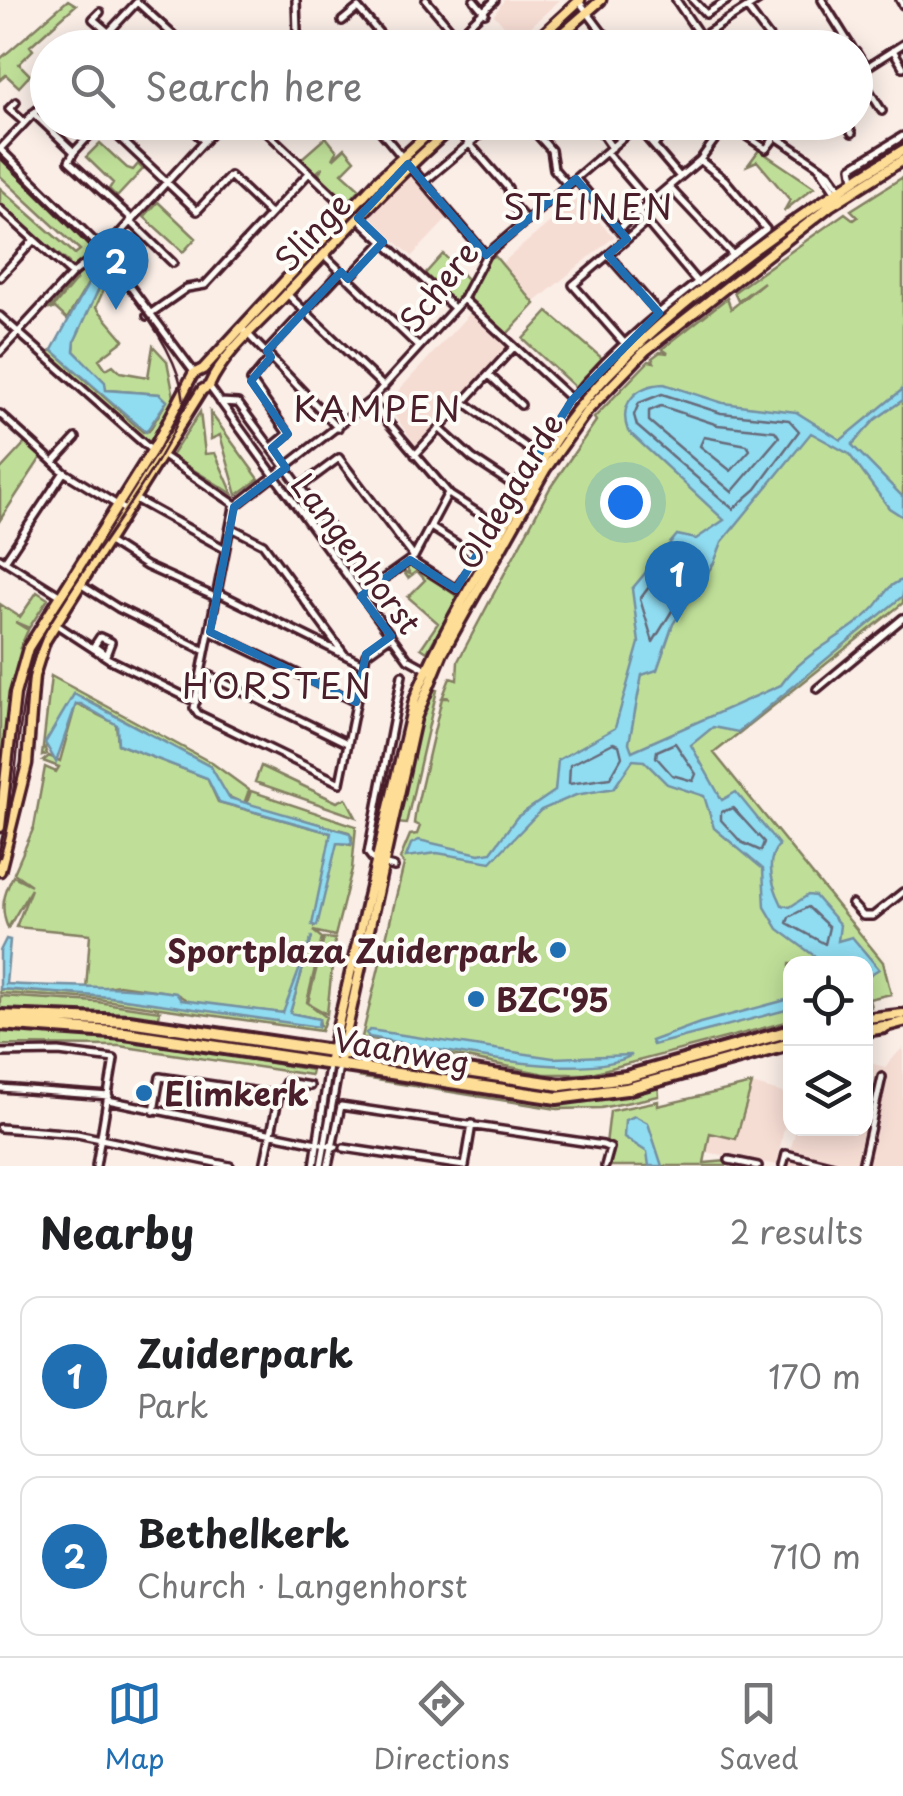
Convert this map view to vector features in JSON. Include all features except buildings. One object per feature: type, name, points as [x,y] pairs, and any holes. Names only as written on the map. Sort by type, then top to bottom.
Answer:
[{"type":"highway","name":"Vaanweg","points":[[0,1020],[78,1027],[278,1057],[393,1061],[541,1084],[578,1084],[626,1077],[783,1033]]},
{"type":"highway","name":"Vaanweg","points":[[0,1020],[160,1023],[556,1098],[626,1089],[783,1048]]},
{"type":"highway","points":[[873,1029],[884,1027]]},
{"type":"highway","points":[[216,1028],[228,1036]]},
{"type":"main road","points":[[547,30],[579,0]]},
{"type":"main road","points":[[567,30],[600,0]]},
{"type":"main road","name":"Slinge","points":[[0,871],[27,764],[34,676],[54,623],[165,457],[208,384],[424,140]]},
{"type":"main road","name":"Slinge","points":[[0,827],[18,680],[28,648],[196,374],[350,211],[434,140]]},
{"type":"main road","name":"Oldegaarde","points":[[385,864],[414,701],[522,490],[581,406],[641,343],[854,180],[903,150]]},
{"type":"main road","name":"Oldegaarde","points":[[840,194],[903,160]]},
{"type":"main road","points":[[196,374],[208,384]]},
{"type":"main road","points":[[196,374],[208,384]]},
{"type":"main road","name":"Oldegaarde","points":[[335,1058],[430,671]]},
{"type":"main road","points":[[873,1017],[903,1014]]},
{"type":"main road","points":[[884,1027],[903,1022]]},
{"type":"main road","points":[[884,1027],[903,1031]]},
{"type":"street","points":[[295,0],[299,30]]},
{"type":"street","points":[[426,0],[450,30]]},
{"type":"street","points":[[474,0],[485,13]]},
{"type":"street","points":[[466,30],[495,0]]},
{"type":"street","points":[[579,0],[601,30]]},
{"type":"street","points":[[676,0],[696,30]]},
{"type":"street","points":[[692,0],[706,14],[732,0],[762,30]]},
{"type":"street","points":[[712,30],[759,0]]},
{"type":"street","points":[[822,0],[841,30]]},
{"type":"street","points":[[110,30],[138,1],[168,30]]},
{"type":"street","points":[[342,21],[358,8],[377,30]]},
{"type":"street","points":[[100,12],[94,19],[106,30]]},
{"type":"street","points":[[873,63],[903,44]]},
{"type":"street","points":[[893,50],[903,67]]},
{"type":"street","points":[[873,98],[882,111]]},
{"type":"street","points":[[16,102],[10,109],[24,122]]},
{"type":"street","points":[[30,116],[0,149],[105,248],[149,315],[196,374]]},
{"type":"street","name":"Oldegaarde","points":[[854,180],[852,167],[903,136]]},
{"type":"street","points":[[61,140],[74,152]]},
{"type":"street","points":[[85,140],[69,162],[173,262]]},
{"type":"street","points":[[121,140],[197,211],[230,176],[270,214]]},
{"type":"street","points":[[275,140],[454,308]]},
{"type":"street","points":[[388,140],[486,256]]},
{"type":"street","name":"Slinge","points":[[469,140],[508,188],[511,203],[527,221]]},
{"type":"street","points":[[424,182],[474,140]]},
{"type":"street","points":[[542,140],[551,150],[554,169],[568,185]]},
{"type":"street","points":[[604,140],[650,203]]},
{"type":"street","name":"Schere","points":[[236,505],[370,401],[463,299],[486,256],[621,140]]},
{"type":"street","points":[[649,140],[680,177]]},
{"type":"street","points":[[654,147],[659,140]]},
{"type":"street","points":[[619,229],[700,160],[715,140]]},
{"type":"street","points":[[752,140],[766,150],[775,140]]},
{"type":"street","points":[[780,140],[819,168],[840,194]]},
{"type":"street","points":[[0,352],[72,274],[105,248],[204,141]]},
{"type":"street","name":"Oldegaarde","points":[[412,559],[456,589],[514,485],[572,400],[659,313],[766,229],[726,180],[700,160]]},
{"type":"street","points":[[149,315],[187,288],[204,285],[310,173]]},
{"type":"street","points":[[576,179],[627,238]]},
{"type":"street","points":[[669,186],[733,256]]},
{"type":"street","points":[[0,210],[72,274]]},
{"type":"street","points":[[639,213],[698,282]]},
{"type":"street","points":[[624,344],[573,284],[647,222]]},
{"type":"street","points":[[0,277],[34,240]]},
{"type":"street","points":[[348,279],[383,242]]},
{"type":"street","points":[[608,254],[659,313]]},
{"type":"street","points":[[324,256],[420,347]]},
{"type":"street","points":[[272,448],[288,434],[251,382],[304,311],[341,272]]},
{"type":"street","points":[[287,294],[384,387]]},
{"type":"street","points":[[463,299],[572,400]]},
{"type":"street","points":[[0,316],[150,449]]},
{"type":"street","points":[[241,327],[338,428]]},
{"type":"street","points":[[415,454],[513,348]]},
{"type":"street","points":[[489,375],[522,405]]},
{"type":"street","name":"Langenhorst","points":[[208,384],[408,659],[430,671]]},
{"type":"street","name":"Langenhorst","points":[[223,401],[238,403],[374,587]]},
{"type":"street","points":[[370,401],[448,493],[494,523]]},
{"type":"street","points":[[464,402],[534,453]]},
{"type":"street","points":[[0,414],[64,472],[127,511]]},
{"type":"street","points":[[440,428],[472,458],[514,485]]},
{"type":"street","points":[[54,462],[76,438]]},
{"type":"street","points":[[165,457],[236,505],[195,705],[198,714],[340,784],[366,654],[391,636]]},
{"type":"street","points":[[300,487],[339,458],[412,559]]},
{"type":"street","points":[[64,472],[3,560],[69,601]]},
{"type":"street","points":[[360,595],[412,559],[448,493]]},
{"type":"street","points":[[135,499],[226,550]]},
{"type":"street","points":[[230,526],[263,544],[344,654]]},
{"type":"street","points":[[431,528],[476,556]]},
{"type":"street","points":[[107,542],[159,573],[217,595],[364,664]]},
{"type":"street","points":[[80,584],[118,608],[206,651]]},
{"type":"street","points":[[816,689],[903,618]]},
{"type":"street","points":[[54,623],[109,659],[195,705]]},
{"type":"street","points":[[210,632],[356,702]]},
{"type":"street","points":[[202,672],[348,743]]},
{"type":"street","name":"Oldegaarde","points":[[385,864],[368,853],[402,675]]},
{"type":"street","points":[[398,698],[414,701]]},
{"type":"street","points":[[852,904],[864,916],[873,916],[903,892]]},
{"type":"street","points":[[0,1054],[59,1052],[114,1059],[96,1166]]},
{"type":"street","points":[[327,1146],[335,1058]]},
{"type":"street","points":[[321,1166],[327,1146],[335,1058]]},
{"type":"street","points":[[862,1166],[882,1076]]},
{"type":"street","points":[[154,1111],[160,1077],[279,1096]]},
{"type":"street","points":[[264,1166],[279,1096],[286,1082],[310,1086]]},
{"type":"street","points":[[0,1088],[108,1098],[327,1146]]},
{"type":"street","points":[[321,1166],[342,1106],[587,1142],[610,1148],[605,1166]]},
{"type":"street","points":[[344,1148],[464,1166],[472,1124]]},
{"type":"street","points":[[0,1128],[49,1130],[230,1166]]},
{"type":"street","points":[[783,1166],[786,1154],[834,1166]]},
{"type":"street","points":[[729,1160],[758,1166]]},
{"type":"highlighted area","points":[[408,164],[486,255],[576,179],[627,239],[608,255],[659,313],[572,400],[456,589],[410,560],[361,596],[391,636],[366,654],[356,702],[210,632],[234,507],[286,468],[272,448],[288,434],[251,381],[271,357],[267,351],[341,272],[348,279],[383,242],[358,218]]},
{"type":"shaded area","points":[[504,0],[560,0],[527,30],[508,30],[494,15]]},
{"type":"shaded area","points":[[409,171],[448,218],[412,256],[366,216]]},
{"type":"shaded area","points":[[577,199],[614,237],[535,302],[520,284],[506,286],[503,279],[511,273],[502,263]]},
{"type":"shaded area","points":[[470,313],[509,349],[418,448],[386,404]]},
{"type":"shaded area","points":[[903,1047],[903,1166],[786,1166],[794,1136],[873,1136],[873,1064],[885,1067]]},
{"type":"shaded area","points":[[752,1084],[783,1093],[783,1133],[777,1165],[706,1152],[710,1132],[737,1138]]},
{"type":"green space","points":[[68,0],[76,5],[48,30],[33,30]]},
{"type":"green space","points":[[30,33],[30,53],[19,64],[30,75],[19,87],[6,75],[0,80],[0,59]]},
{"type":"green space","points":[[323,140],[328,140],[337,151],[333,159],[345,148],[355,160],[342,173],[360,189],[348,202],[318,174],[323,167],[316,173],[301,159]]},
{"type":"green space","points":[[100,143],[127,168],[133,170],[138,164],[143,169],[117,197],[109,189],[113,183],[86,157]]},
{"type":"green space","points":[[759,150],[814,187],[784,211],[790,200],[757,161],[748,165]]},
{"type":"green space","points":[[0,157],[90,247],[90,253],[70,270],[69,263],[0,207],[0,188],[75,254],[80,250],[0,176]]},
{"type":"green space","points":[[903,177],[903,603],[714,753],[883,962],[891,994],[873,998],[873,956],[783,956],[783,1023],[588,1074],[545,1074],[362,1037],[404,864],[400,859],[410,835],[417,834],[420,826],[414,823],[416,809],[442,698],[449,698],[443,696],[450,678],[457,680],[458,661],[550,488],[596,421],[594,418],[649,361],[654,362],[652,358],[660,352],[668,353],[662,349],[727,298],[731,309],[764,282],[738,301],[734,292],[845,213],[854,220],[858,217],[851,210]]},
{"type":"green space","points":[[158,202],[196,238],[183,252],[144,217]]},
{"type":"green space","points":[[443,254],[469,281],[454,302],[425,274]]},
{"type":"green space","points":[[494,255],[535,304],[507,334],[469,299],[485,261]]},
{"type":"green space","points":[[93,262],[107,282],[96,307],[124,340],[99,359],[106,369],[113,365],[120,372],[148,377],[153,346],[167,361],[175,402],[149,443],[46,355],[52,350],[143,432],[149,431],[167,401],[159,394],[106,390],[104,382],[74,351],[75,340],[100,286],[98,278],[92,277],[67,319],[55,308],[51,310],[77,279],[49,309],[46,305]]},
{"type":"green space","points":[[548,312],[603,359],[576,388],[523,339]]},
{"type":"green space","points":[[200,412],[205,454],[215,453],[233,494],[171,456]]},
{"type":"green space","points":[[210,412],[259,479],[237,495],[220,435],[211,439]]},
{"type":"green space","points":[[26,442],[42,456],[0,520],[0,470]]},
{"type":"green space","points":[[411,564],[458,597],[427,652],[421,648],[438,623],[408,597],[425,580],[417,571],[408,578],[403,571],[410,574],[407,568]]},
{"type":"green space","points":[[37,592],[48,599],[29,628],[15,622],[28,630],[20,648],[26,648],[12,687],[6,754],[0,754],[0,604],[20,617]]},
{"type":"green space","points":[[51,676],[212,763],[249,790],[244,804],[223,794],[211,767],[75,694],[45,749],[47,754],[42,756]]},
{"type":"green space","points":[[430,687],[437,690],[406,824],[395,823]]},
{"type":"green space","points":[[76,704],[116,724],[118,744],[207,778],[218,802],[331,833],[314,928],[337,842],[351,845],[352,837],[349,832],[246,805],[251,791],[356,826],[352,869],[335,936],[313,931],[322,938],[307,1002],[326,1017],[321,1031],[97,999],[0,993],[0,989],[111,997],[320,1025],[319,1019],[290,1013],[312,937],[286,1011],[281,1013],[190,1002],[175,993],[119,985],[86,990],[90,934],[16,927],[31,889],[8,928],[4,902],[13,876],[31,885],[14,873],[34,827],[45,767],[56,772],[59,767],[43,761],[49,756],[60,761]]},
{"type":"green space","points":[[261,766],[337,802],[346,798],[356,817],[255,782]]},
{"type":"green space","points":[[324,938],[335,939],[327,1014],[308,1003]]},
{"type":"green space","points":[[0,996],[97,1002],[160,1011],[159,1017],[0,1010]]},
{"type":"green space","points":[[0,1031],[124,1038],[312,1070],[311,1075],[119,1046],[0,1045]]},
{"type":"green space","points":[[358,1077],[553,1101],[604,1097],[658,1084],[659,1096],[601,1108],[557,1109]]},
{"type":"green space","points":[[752,1084],[736,1139],[710,1133],[704,1163],[728,1161],[726,1166],[610,1166],[613,1147],[606,1144],[610,1111],[658,1101],[658,1106]]},
{"type":"water","points":[[92,277],[98,278],[100,286],[75,340],[74,351],[105,382],[106,390],[160,394],[167,401],[146,432],[52,350]]},
{"type":"water","points":[[664,384],[723,403],[796,412],[841,440],[903,389],[903,400],[876,419],[852,445],[903,497],[903,517],[889,508],[849,454],[811,433],[722,542],[714,563],[673,624],[657,670],[642,675],[629,743],[632,751],[781,685],[802,662],[864,618],[889,588],[903,580],[903,596],[738,732],[713,727],[691,745],[722,800],[736,792],[779,845],[771,866],[782,905],[790,907],[808,895],[815,896],[840,925],[838,941],[852,937],[868,956],[815,956],[778,929],[765,907],[763,869],[714,828],[704,796],[667,784],[644,761],[633,760],[614,788],[576,795],[541,810],[491,862],[437,853],[406,857],[411,844],[419,840],[479,854],[491,852],[517,817],[555,791],[558,760],[615,728],[639,643],[632,589],[677,535],[696,539],[724,520],[628,431],[628,405],[638,392]]},
{"type":"water","points":[[74,694],[211,767],[229,798],[350,833],[352,844],[337,843],[317,926],[312,925],[331,833],[219,802],[207,778],[118,744],[117,725],[81,704],[76,704],[56,762],[45,743]]},
{"type":"water","points":[[312,936],[290,1013],[319,1019],[318,1027],[111,997],[0,989],[0,951],[6,939],[10,940],[6,984],[154,990],[176,993],[181,1000],[283,1013]]},
{"type":"water","points":[[783,1001],[783,1011],[653,1045],[651,1041]]},
{"type":"water","points":[[370,1030],[553,1058],[632,1055],[609,1063],[543,1065],[369,1037],[366,1033]]},
{"type":"water","points":[[635,1116],[648,1123],[662,1166],[649,1166],[647,1152],[624,1137],[625,1120]]},
{"type":"tram line","points":[[0,158],[81,238],[137,303],[176,370],[184,401],[165,447],[62,602],[37,651],[28,679],[0,857]]},
{"type":"place","name":"Bethelkerk","points":[[116,310]]},
{"type":"place","name":"Zuiderpark","points":[[677,623]]},
{"type":"place","name":"Sportplaza Zuiderpark","points":[[558,950]]},
{"type":"place","name":"BZC'95","points":[[476,999]]},
{"type":"place","name":"Elimkerk","points":[[144,1093]]},
{"type":"district","name":"STEINEN","points":[[589,205]]},
{"type":"district","name":"KAMPEN","points":[[378,407]]},
{"type":"district","name":"HORSTEN","points":[[278,684]]}]
